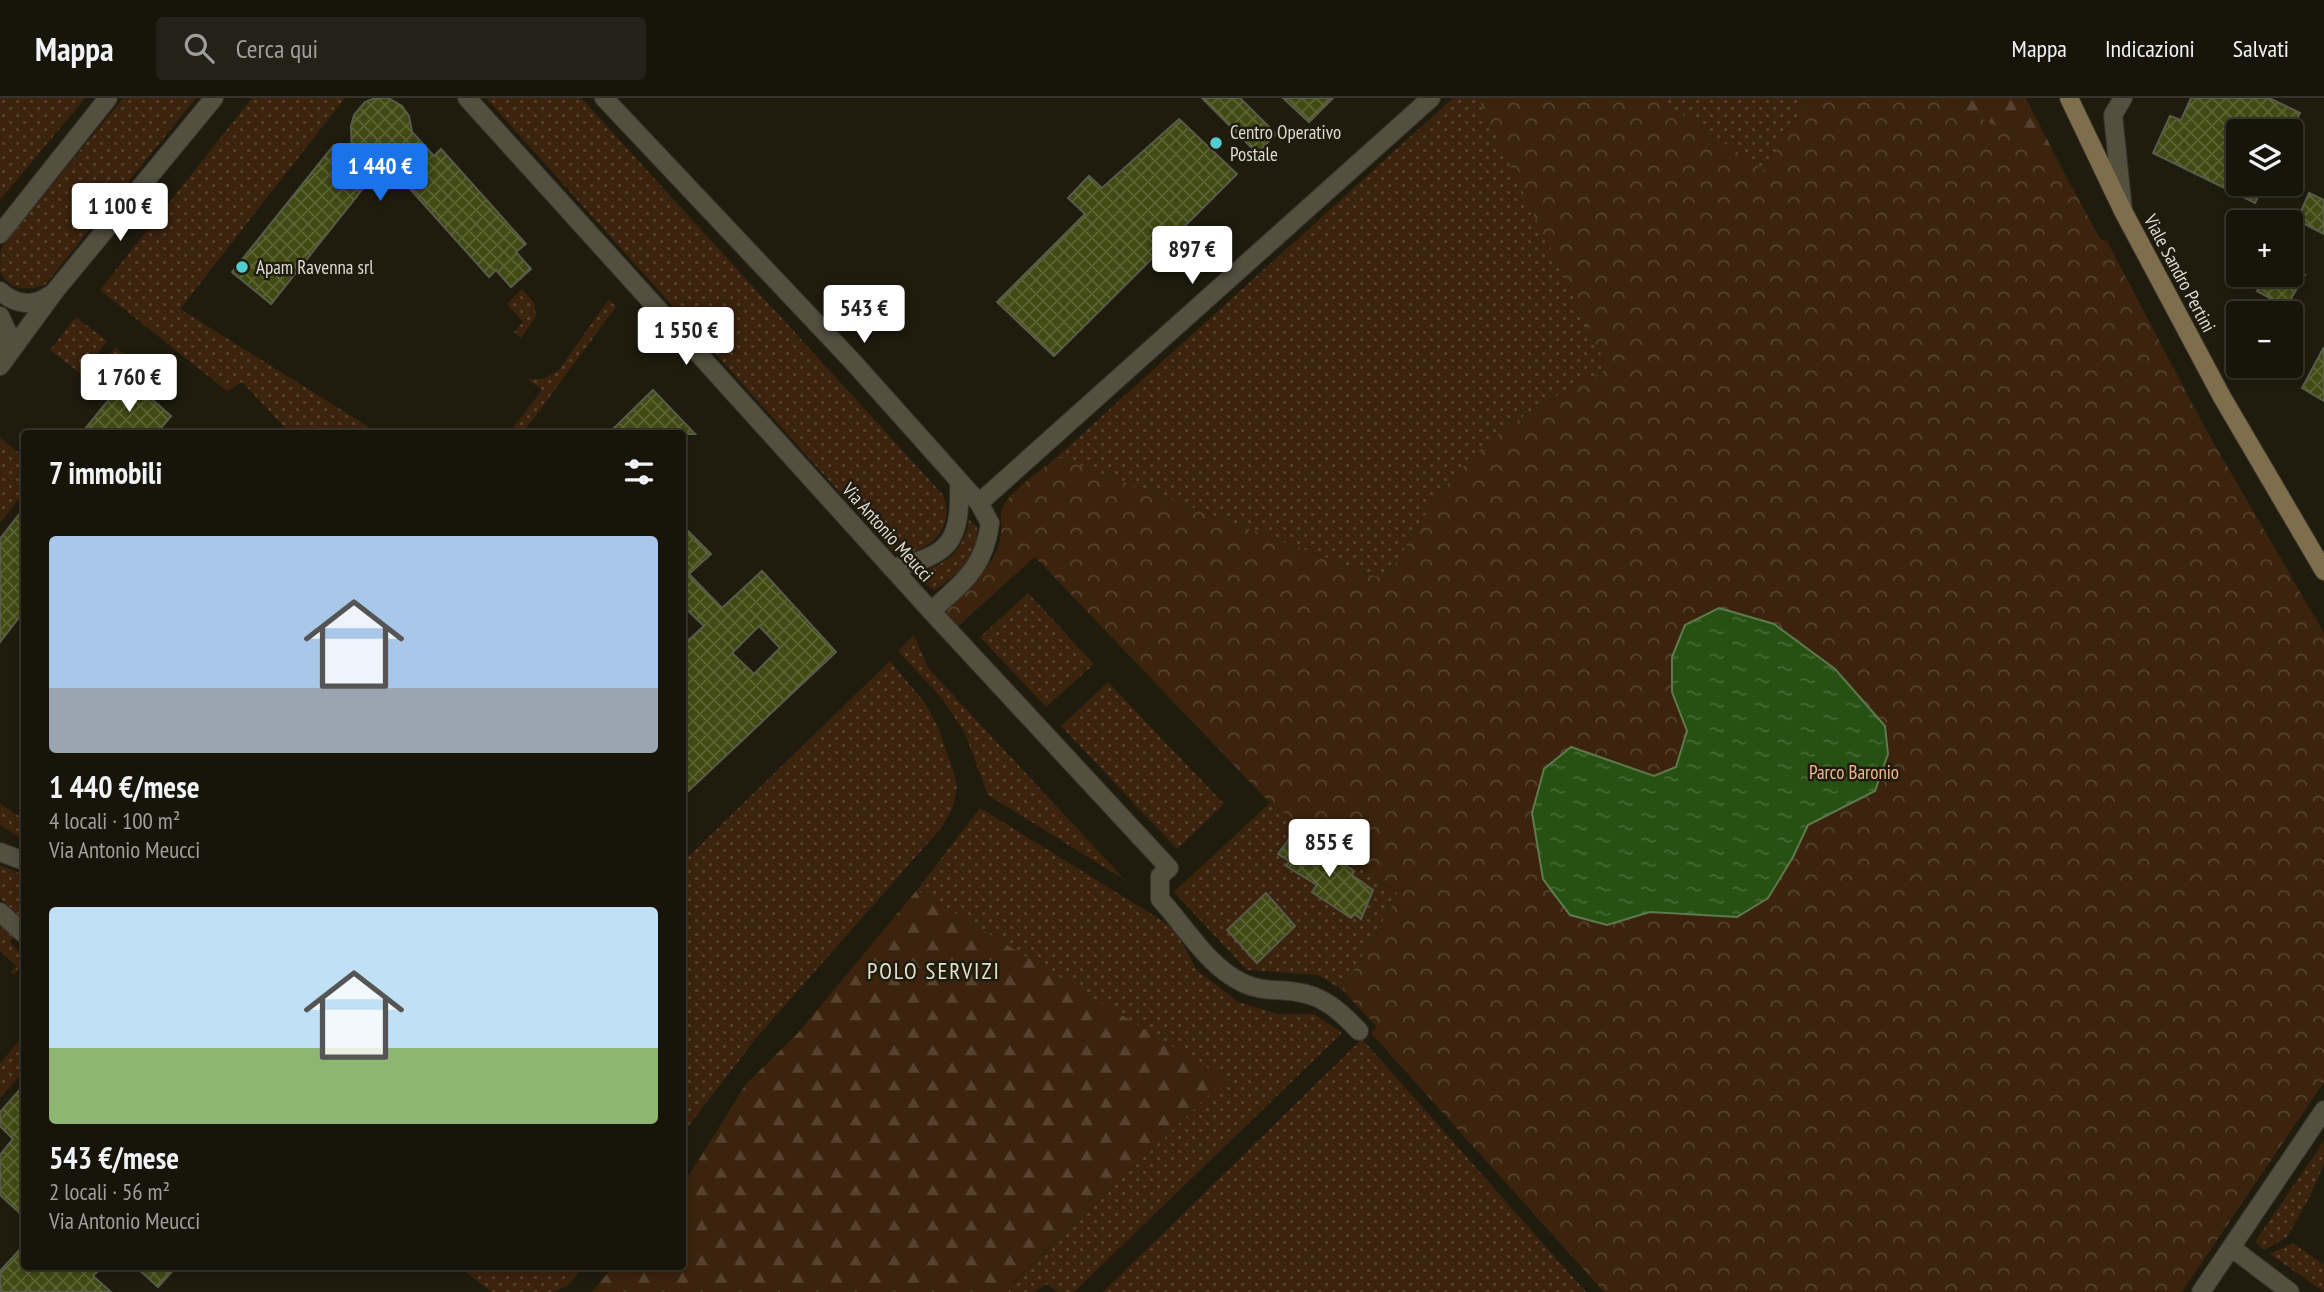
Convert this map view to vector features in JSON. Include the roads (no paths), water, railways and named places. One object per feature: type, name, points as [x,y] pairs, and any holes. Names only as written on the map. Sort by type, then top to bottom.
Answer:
[{"type":"main road","name":"Viale Sandro Pertini","points":[[2069,98],[2123,211],[2222,397],[2324,571]]},
{"type":"street","points":[[0,234],[108,98]]},
{"type":"street","points":[[0,366],[55,291],[214,98]]},
{"type":"street","name":"Via Antonio Meucci","points":[[467,98],[931,611],[973,574],[982,558],[990,523],[979,503],[855,363],[604,98]]},
{"type":"street","points":[[979,503],[1430,98]]},
{"type":"street","points":[[2123,98],[2113,115],[2123,211]]},
{"type":"street","points":[[0,292],[12,300],[35,303],[55,291]]},
{"type":"street","points":[[0,316],[8,331],[9,344],[0,366]]},
{"type":"street","points":[[891,568],[939,554],[952,540],[958,526],[959,481]]},
{"type":"street","points":[[931,611],[1169,868],[1160,876],[1160,899],[1220,968],[1243,983],[1274,992],[1296,992],[1316,997],[1337,1008],[1359,1031]]},
{"type":"street","points":[[0,852],[21,860]]},
{"type":"street","points":[[0,912],[21,931]]},
{"type":"street","points":[[2201,1292],[2324,1110]]},
{"type":"street","points":[[2232,1248],[2291,1292]]},
{"type":"water","points":[[1719,608],[1774,624],[1835,669],[1885,726],[1888,754],[1875,791],[1808,825],[1793,857],[1768,898],[1737,917],[1650,912],[1607,925],[1570,915],[1543,879],[1532,813],[1544,769],[1571,747],[1654,776],[1676,767],[1687,731],[1672,692],[1672,657],[1685,625]]},
{"type":"place","name":"Centro Operativo Postale","points":[[1216,143]]},
{"type":"place","name":"Apam Ravenna srl","points":[[242,267]]},
{"type":"district","name":"POLO SERVIZI","points":[[934,970]]},
{"type":"park label","name":"Parco Baronio","points":[[1854,772]]}]
